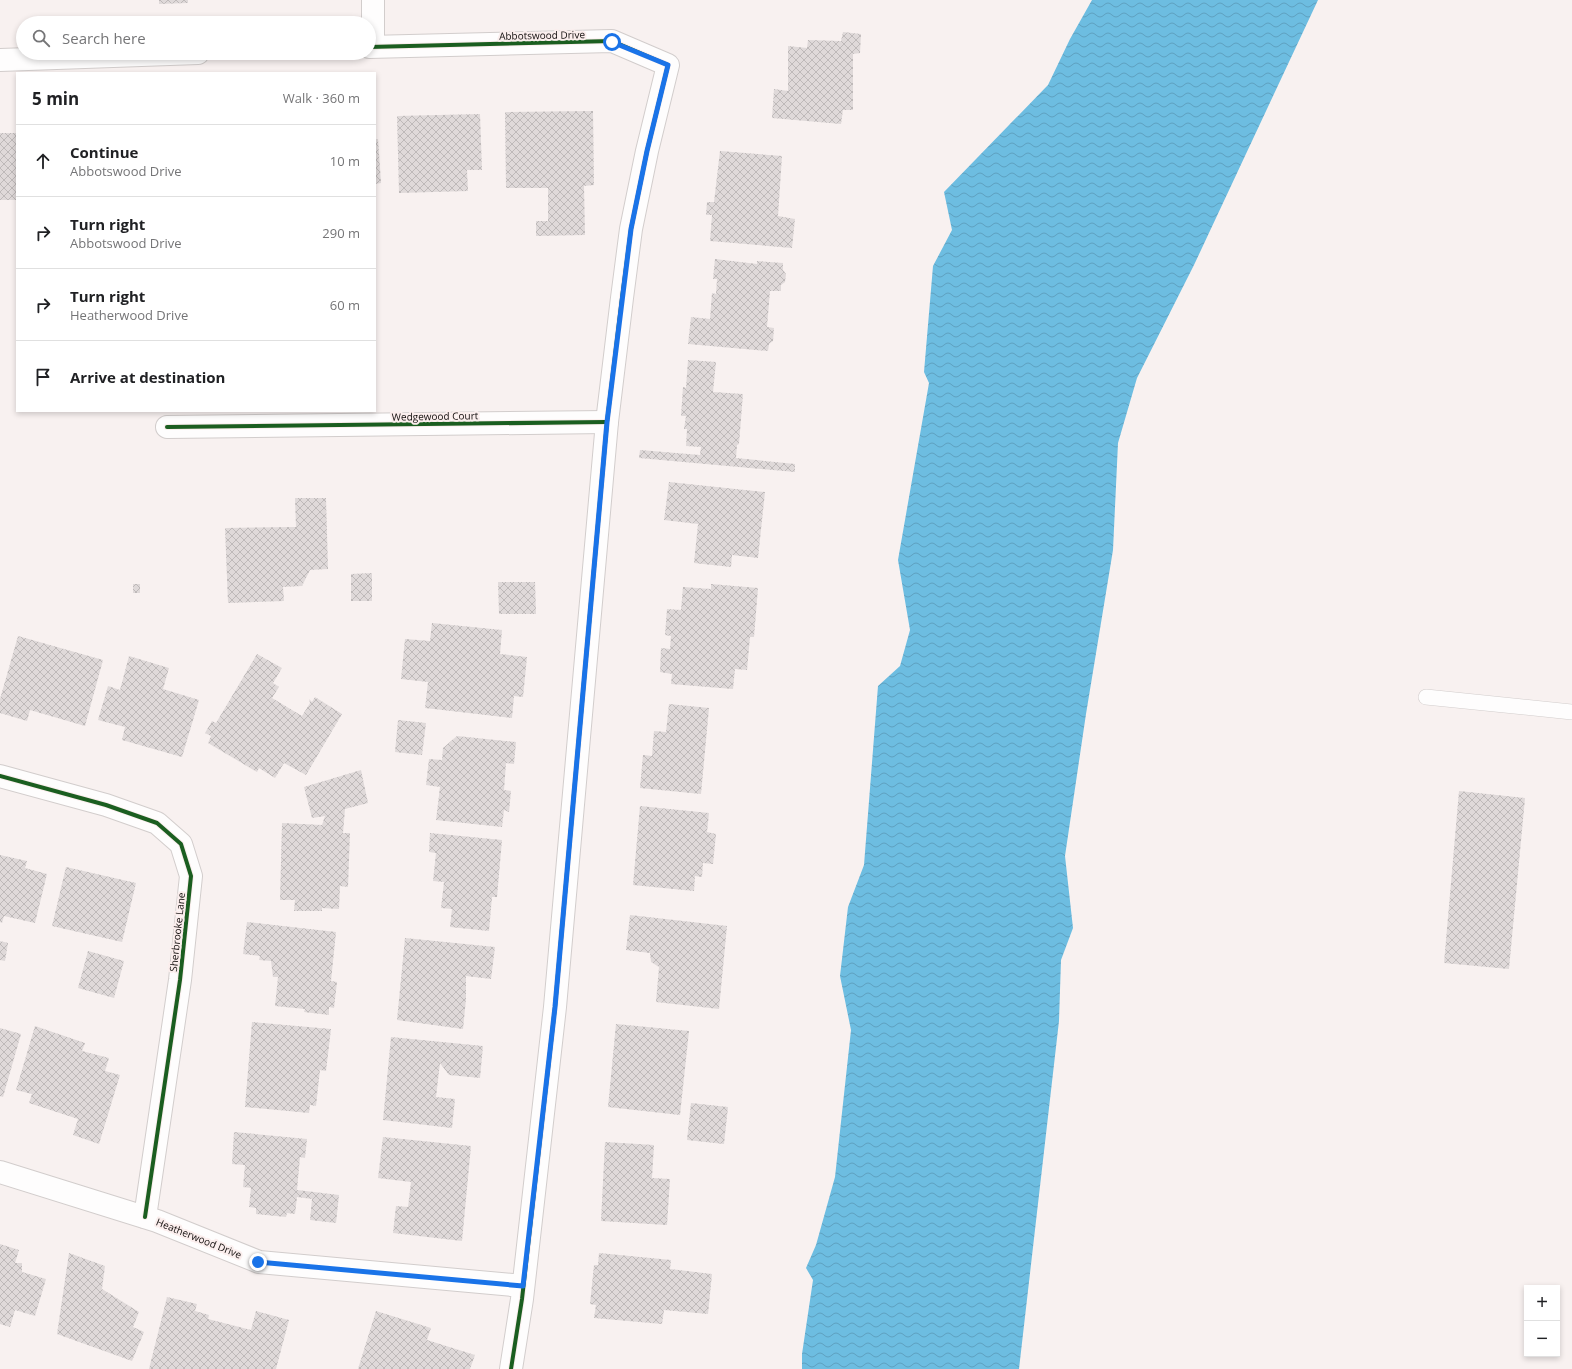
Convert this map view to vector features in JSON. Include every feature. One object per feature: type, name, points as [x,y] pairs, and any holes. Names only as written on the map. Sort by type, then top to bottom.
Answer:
[{"type":"street","points":[[372,16],[373,0]]},
{"type":"street","name":"Abbotswood Drive","points":[[376,46],[612,42],[668,65],[647,151],[631,229],[607,422],[555,1007],[523,1286],[511,1369]]},
{"type":"street","points":[[0,60],[16,59]]},
{"type":"street","name":"Wedgewood Court","points":[[167,427],[607,422]]},
{"type":"street","name":"Sherbrooke Lane","points":[[0,776],[106,805],[157,822],[181,844],[191,876],[180,980],[145,1217]]},
{"type":"street","name":"Heatherwood Drive","points":[[0,1172],[145,1217],[258,1262],[523,1286]]},
{"type":"lane","points":[[1426,697],[1572,712]]},
{"type":"water","points":[[1092,0],[1318,0],[1194,265],[1137,378],[1118,443],[1113,550],[1086,714],[1065,856],[1073,928],[1061,960],[1059,1021],[1019,1369],[802,1369],[802,1354],[813,1280],[806,1268],[816,1245],[835,1177],[851,1030],[840,976],[848,907],[864,865],[878,686],[900,666],[910,630],[898,560],[929,383],[924,372],[933,266],[952,230],[944,192],[1048,85],[1070,39]]},
{"type":"building","points":[[159,0],[188,0],[188,3],[159,4]]},
{"type":"building","points":[[843,32],[861,34],[860,53],[853,54],[853,110],[843,110],[841,124],[772,118],[774,89],[788,91],[788,46],[807,48],[808,40],[841,41]]},
{"type":"building","points":[[593,111],[594,185],[584,186],[585,235],[536,236],[536,221],[548,221],[548,188],[506,188],[505,112]]},
{"type":"building","points":[[480,114],[482,170],[467,170],[468,191],[399,193],[397,116]]},
{"type":"building","points":[[0,133],[16,133],[16,200],[0,200]]},
{"type":"building","points":[[376,139],[378,139],[381,183],[376,184]]},
{"type":"building","points":[[720,151],[782,156],[778,216],[795,219],[792,248],[710,241],[712,215],[706,215],[707,202],[714,202]]},
{"type":"building","points":[[715,259],[757,264],[757,261],[783,263],[783,270],[786,274],[785,282],[781,285],[781,291],[770,291],[767,327],[774,328],[773,341],[769,344],[768,351],[688,344],[691,317],[710,319],[712,293],[716,294],[717,279],[713,279]]},
{"type":"building","points":[[688,360],[716,362],[713,392],[743,394],[739,444],[737,445],[736,458],[795,464],[795,472],[639,458],[640,450],[700,455],[701,447],[686,446],[687,429],[684,429],[686,416],[681,416],[683,387],[686,388]]},
{"type":"building","points":[[669,482],[765,492],[758,558],[732,555],[731,567],[694,563],[698,524],[664,520]]},
{"type":"building","points":[[295,498],[326,498],[328,569],[310,570],[302,586],[283,587],[284,601],[228,603],[225,528],[296,527]]},
{"type":"building","points":[[372,573],[372,601],[351,601],[351,574]]},
{"type":"building","points":[[498,582],[535,582],[536,614],[499,614]]},
{"type":"building","points":[[133,584],[140,584],[140,593],[133,593]]},
{"type":"building","points":[[711,584],[758,588],[754,637],[750,637],[747,670],[735,669],[733,689],[671,684],[672,674],[660,672],[661,648],[670,649],[671,636],[665,635],[667,609],[681,610],[683,587],[711,589]]},
{"type":"building","points":[[432,623],[502,630],[500,654],[527,657],[523,697],[514,696],[512,718],[425,708],[428,682],[401,679],[405,639],[430,641]]},
{"type":"building","points":[[18,636],[103,660],[85,726],[30,710],[27,721],[0,713],[0,699]]},
{"type":"building","points":[[257,654],[282,668],[273,683],[279,687],[272,698],[302,716],[310,703],[309,699],[312,702],[315,697],[342,714],[306,775],[284,763],[275,778],[259,768],[257,772],[208,743],[211,736],[205,733],[212,721],[216,723]]},
{"type":"building","points":[[129,656],[169,668],[163,689],[199,700],[182,757],[122,740],[125,727],[98,720],[108,686],[120,690]]},
{"type":"building","points":[[669,704],[709,708],[701,794],[640,788],[643,755],[652,756],[654,731],[666,732]]},
{"type":"building","points":[[398,720],[426,723],[422,755],[395,752]]},
{"type":"building","points":[[457,736],[516,742],[514,764],[506,763],[504,790],[511,791],[509,812],[504,810],[502,827],[436,820],[440,787],[426,785],[429,759],[442,760],[443,748]]},
{"type":"building","points":[[361,770],[368,803],[345,809],[343,833],[350,833],[348,887],[340,886],[339,909],[322,908],[322,911],[294,911],[295,900],[280,900],[282,823],[322,825],[325,816],[312,818],[304,787]]},
{"type":"building","points":[[1459,791],[1525,798],[1509,969],[1444,963]]},
{"type":"building","points":[[640,806],[709,813],[707,832],[716,834],[713,864],[703,863],[702,877],[695,876],[694,891],[633,885]]},
{"type":"building","points":[[430,833],[502,840],[497,897],[492,897],[489,931],[450,927],[452,909],[441,908],[444,882],[433,881],[436,853],[429,852]]},
{"type":"building","points":[[0,855],[27,861],[25,868],[47,874],[35,923],[4,916],[2,923],[0,922]]},
{"type":"building","points":[[66,867],[136,883],[122,942],[52,926]]},
{"type":"building","points":[[630,915],[727,926],[719,1009],[656,1002],[659,967],[651,962],[650,953],[626,950]]},
{"type":"building","points":[[247,922],[336,932],[331,981],[337,982],[334,1008],[329,1007],[329,1015],[304,1012],[305,1009],[275,1006],[278,977],[273,977],[271,961],[259,960],[260,956],[243,954]]},
{"type":"building","points":[[405,938],[495,947],[491,979],[466,976],[466,999],[463,1029],[397,1020]]},
{"type":"building","points":[[0,941],[8,943],[5,961],[0,960]]},
{"type":"building","points":[[88,951],[124,961],[114,998],[78,988]]},
{"type":"building","points":[[252,1022],[331,1029],[326,1071],[320,1070],[316,1106],[310,1105],[309,1113],[245,1107]]},
{"type":"building","points":[[616,1024],[689,1031],[680,1115],[608,1107]]},
{"type":"building","points":[[35,1026],[85,1043],[82,1051],[109,1058],[105,1071],[120,1075],[99,1144],[73,1135],[78,1119],[29,1103],[32,1094],[16,1090]]},
{"type":"building","points":[[0,1028],[21,1034],[3,1097],[0,1096]]},
{"type":"building","points":[[391,1037],[483,1046],[480,1078],[449,1075],[440,1063],[436,1097],[455,1099],[452,1128],[383,1120]]},
{"type":"building","points":[[691,1103],[728,1107],[724,1144],[687,1140]]},
{"type":"building","points":[[234,1132],[307,1139],[305,1158],[300,1157],[297,1190],[339,1195],[336,1223],[310,1220],[312,1199],[297,1197],[295,1214],[287,1213],[286,1217],[256,1214],[256,1208],[249,1207],[251,1188],[243,1187],[245,1165],[232,1164]]},
{"type":"building","points":[[383,1137],[471,1146],[462,1241],[393,1233],[396,1206],[408,1207],[411,1182],[378,1178]]},
{"type":"building","points":[[605,1142],[654,1145],[652,1178],[670,1179],[667,1225],[601,1221]]},
{"type":"building","points":[[0,1244],[19,1250],[15,1263],[22,1263],[22,1272],[46,1279],[35,1316],[15,1310],[10,1327],[0,1324]]},
{"type":"building","points":[[69,1253],[105,1266],[102,1289],[139,1312],[133,1327],[144,1332],[132,1361],[57,1334]]},
{"type":"building","points":[[599,1253],[671,1260],[670,1269],[712,1274],[708,1314],[664,1310],[662,1324],[594,1318],[596,1305],[590,1304],[594,1265],[598,1265]]},
{"type":"building","points":[[167,1297],[197,1304],[195,1311],[209,1315],[208,1319],[251,1330],[256,1311],[289,1320],[276,1369],[149,1369]]},
{"type":"building","points":[[376,1311],[431,1328],[427,1340],[475,1355],[470,1369],[358,1369]]},
{"type":"cycle path","points":[[376,47],[612,41],[668,65],[647,151],[631,229],[607,422],[555,1007],[522,1299],[511,1369]]},
{"type":"cycle path","points":[[167,427],[607,422]]},
{"type":"cycle path","points":[[0,776],[106,805],[157,823],[181,844],[191,876],[180,980],[145,1217]]},
{"type":"route","points":[[258,1262],[523,1286],[555,1007],[607,422],[631,229],[647,151],[668,65],[612,42]]}]
